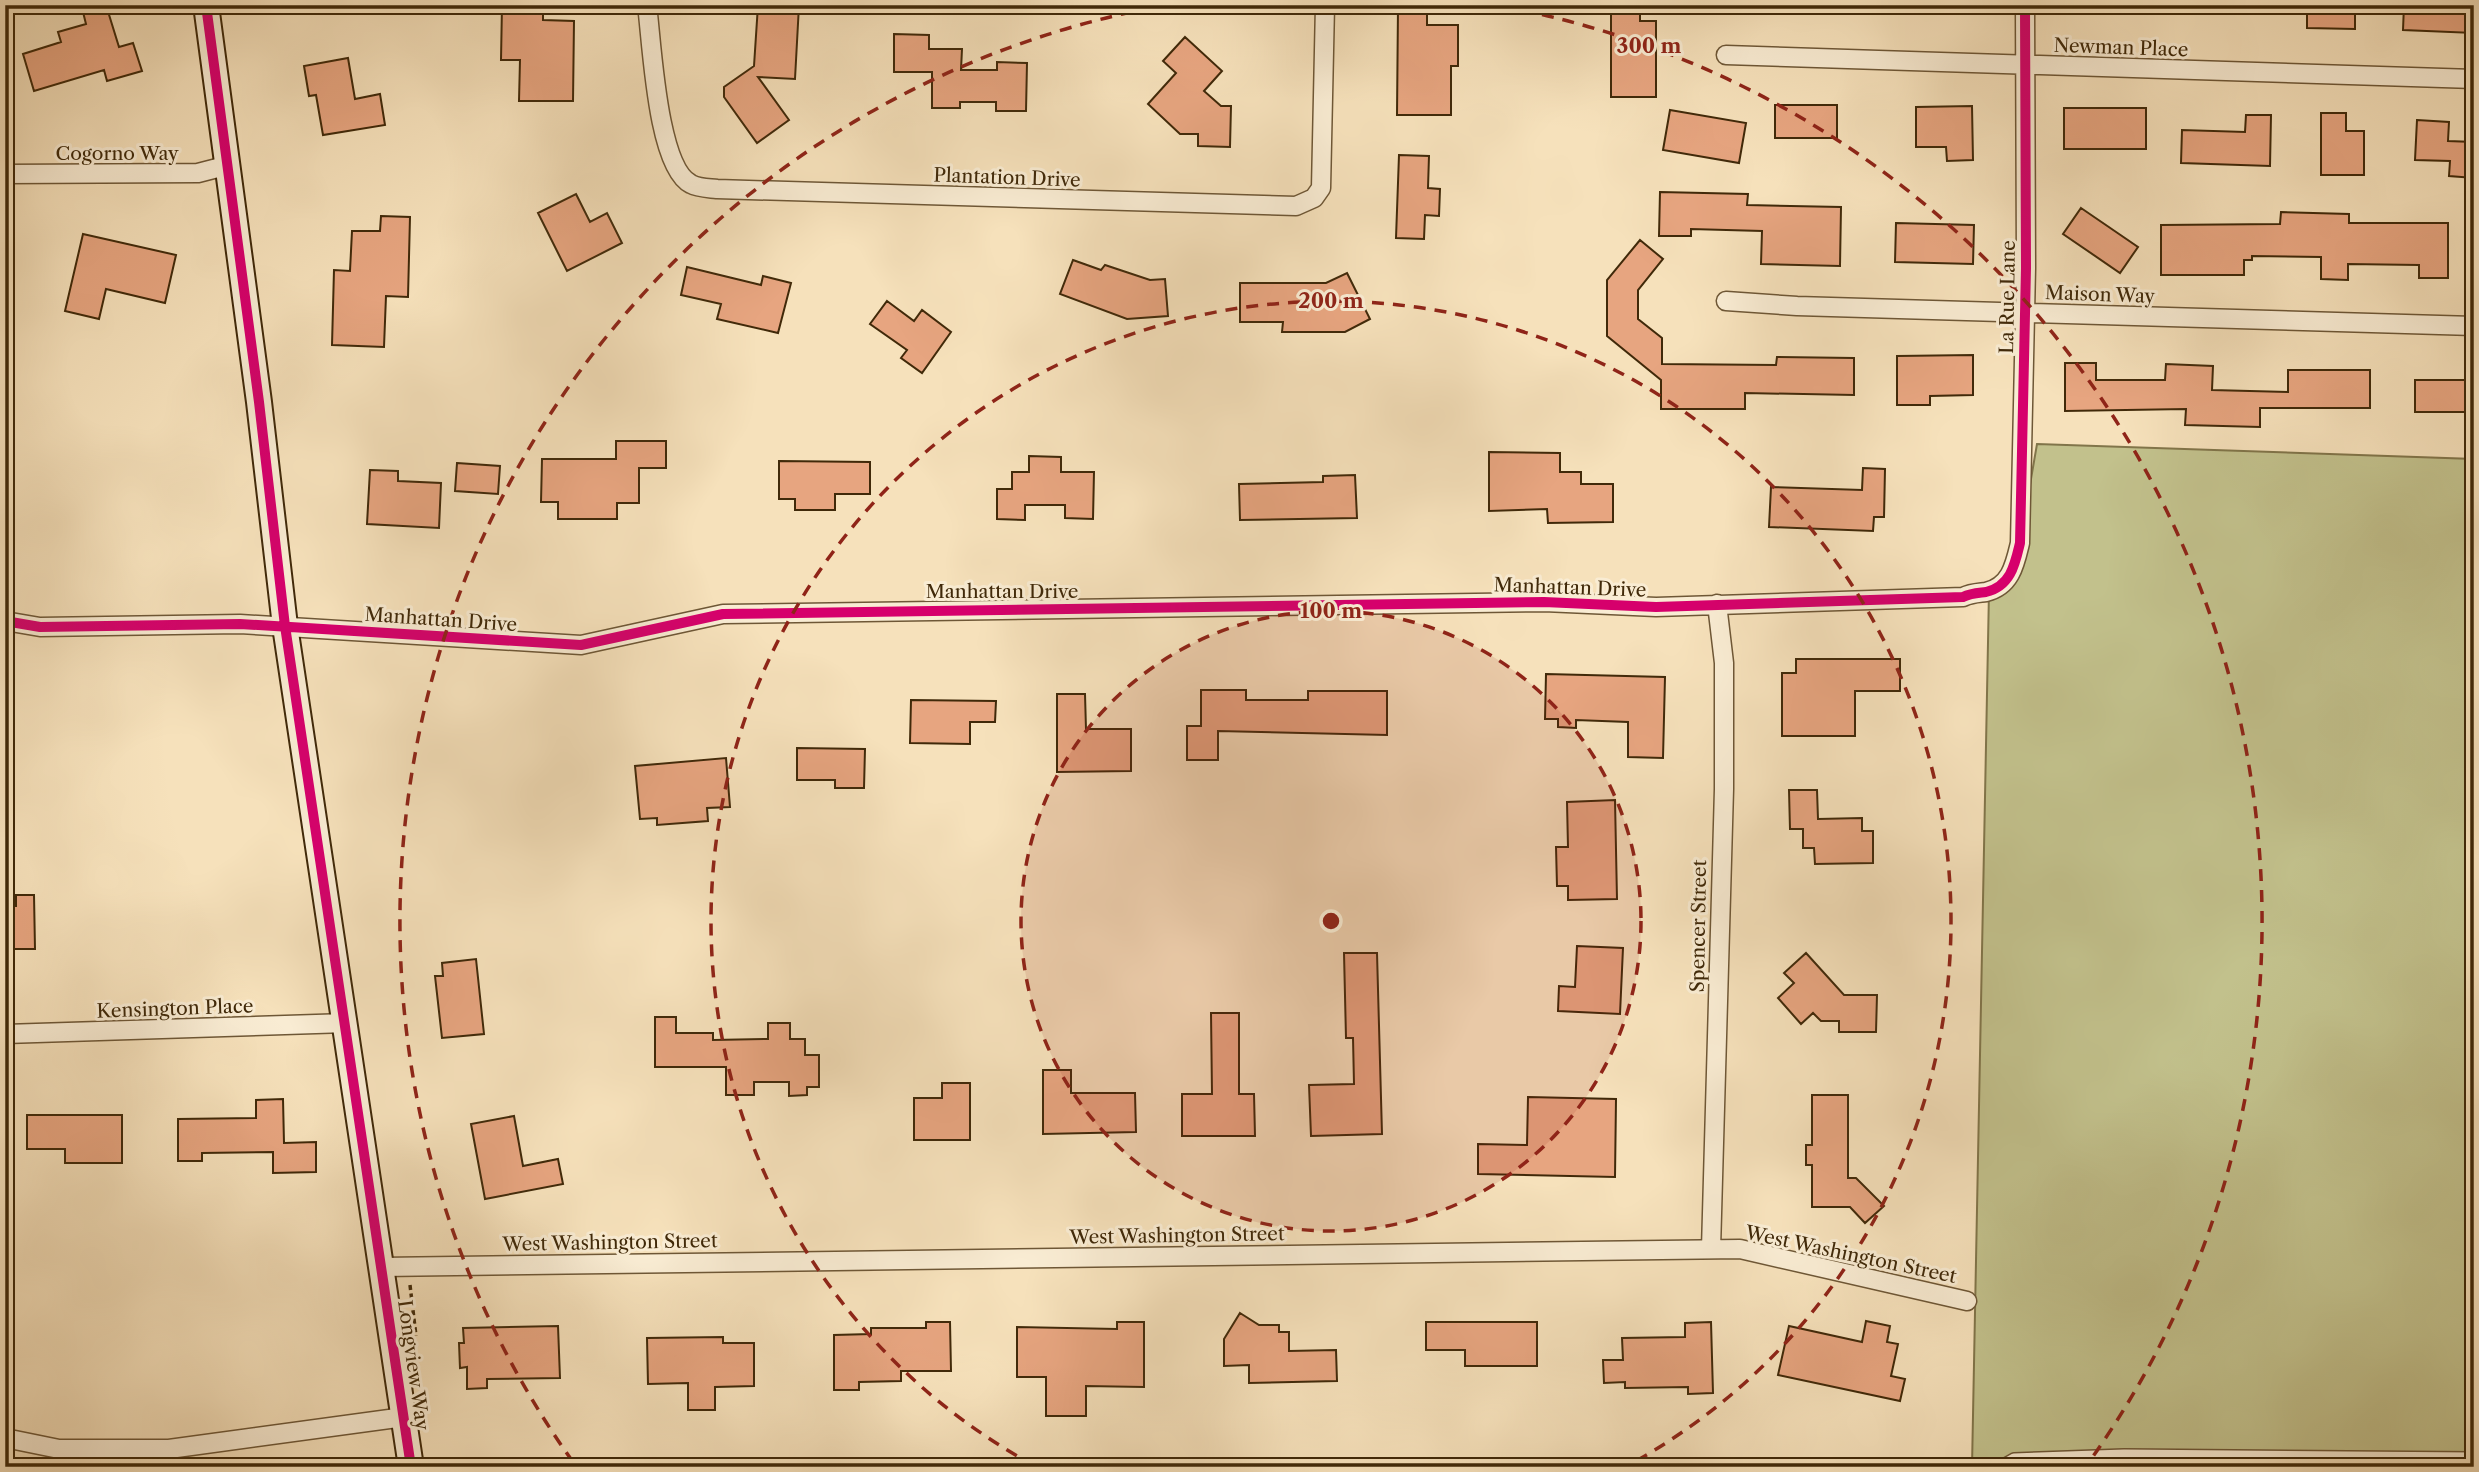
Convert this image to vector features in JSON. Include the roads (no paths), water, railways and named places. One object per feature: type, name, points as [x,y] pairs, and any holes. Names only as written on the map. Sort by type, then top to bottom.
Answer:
[{"type":"street","name":"Longview Way","points":[[206,5],[229,165],[285,625],[347,1023],[411,1467]]},
{"type":"street","name":"Plantation Drive","points":[[647,5],[662,126],[670,159],[676,171],[691,184],[717,189],[1296,206],[1314,198],[1321,188],[1325,5]]},
{"type":"street","name":"La Rue Lane","points":[[2002,584],[2014,571],[2020,542],[2025,5]]},
{"type":"street","name":"Newman Place","points":[[1726,55],[2474,79]]},
{"type":"street","name":"Cogorno Way","points":[[5,174],[198,173],[229,165]]},
{"type":"street","name":"Maison Way","points":[[1726,301],[1797,306],[2474,326]]},
{"type":"street","name":"Manhattan Drive","points":[[5,621],[40,626],[285,625],[581,645],[737,614],[1530,602],[1656,607],[1963,597],[1989,591],[2002,584]]},
{"type":"street","name":"Spencer Street","points":[[1711,1249],[1724,789],[1724,663],[1717,604]]},
{"type":"street","name":"Kensington Place","points":[[5,1034],[347,1023]]},
{"type":"street","name":"West Washington Street","points":[[382,1268],[1740,1249],[1967,1301]]},
{"type":"street","points":[[5,1438],[59,1449],[169,1449],[404,1417]]},
{"type":"lane","points":[[1998,1467],[2014,1458],[2124,1454],[2474,1457]]}]
